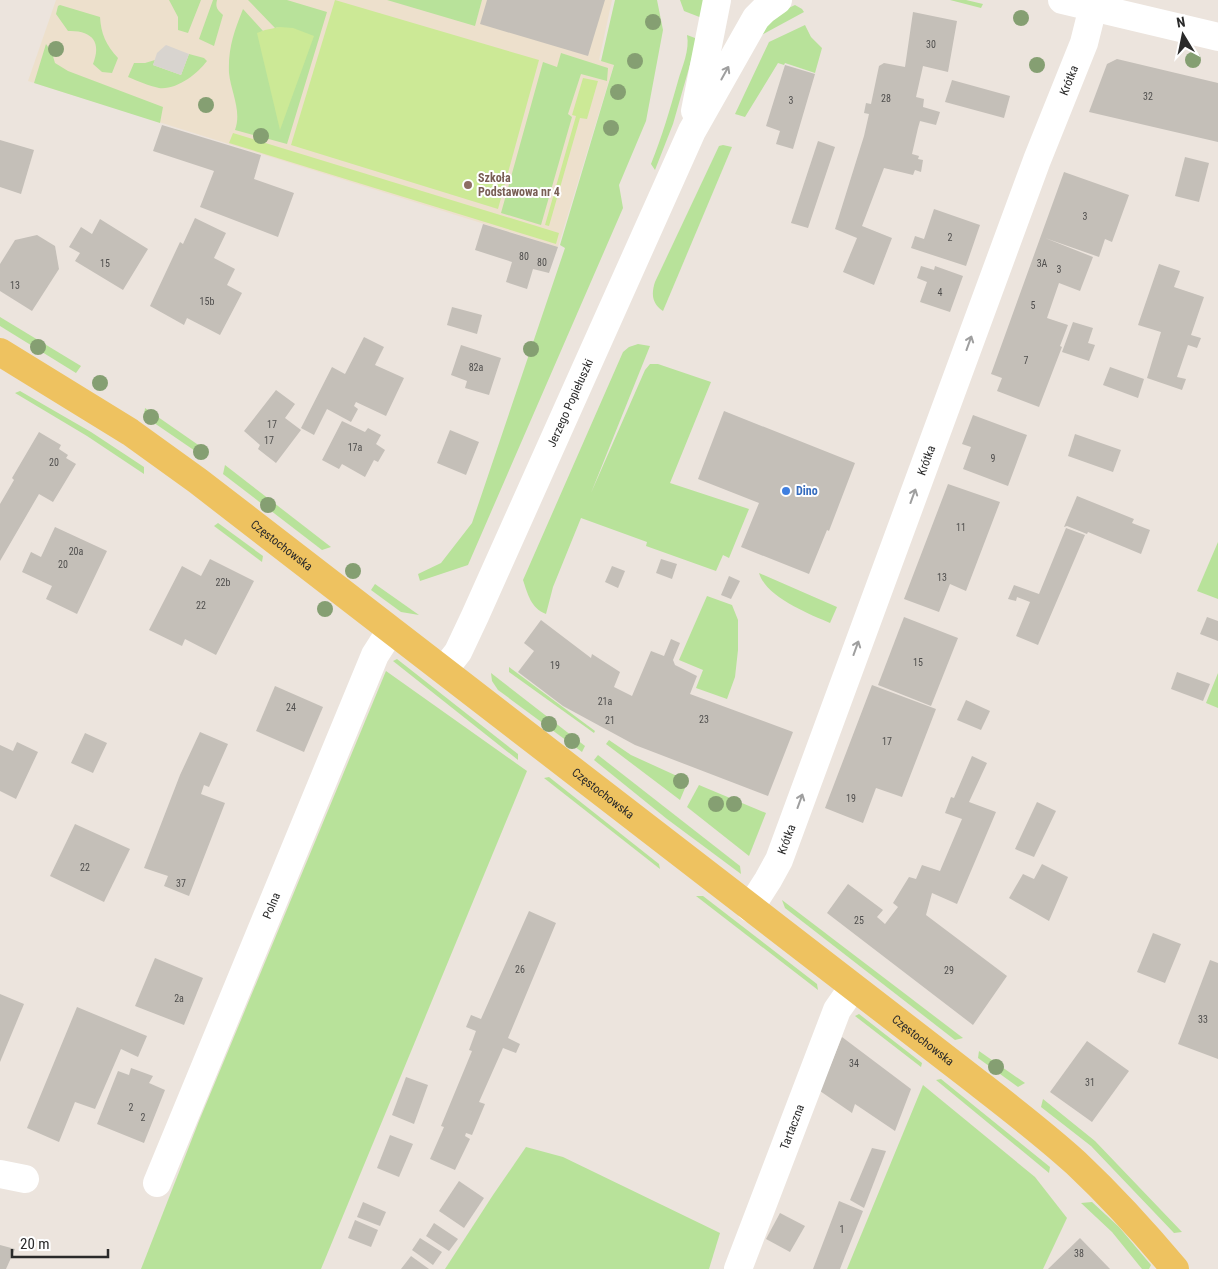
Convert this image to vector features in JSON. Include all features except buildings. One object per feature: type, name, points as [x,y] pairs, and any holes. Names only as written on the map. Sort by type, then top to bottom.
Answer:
[{"type":"main road","name":"Częstochowska","points":[[0,352],[155,449],[969,1076],[1056,1146],[1102,1189],[1175,1269]]},
{"type":"street","name":"Jerzego Popiełuszki","points":[[692,131],[716,14],[717,0]]},
{"type":"street","name":"Jerzego Popiełuszki","points":[[444,670],[458,652],[475,616],[692,131],[756,18],[778,0]]},
{"type":"street","points":[[1062,0],[1218,37]]},
{"type":"street","name":"Krótka","points":[[750,908],[778,860],[1030,179],[1084,43],[1093,7]]},
{"type":"street","name":"Polna","points":[[157,1183],[375,655],[391,630]]},
{"type":"street","name":"Tartaczna","points":[[738,1269],[838,1010],[853,987]]},
{"type":"shaded area","name":"Szkoła Podstawowa nr 4","points":[[56,0],[612,0],[599,60],[614,64],[558,247],[28,81]]},
{"type":"shaded area","points":[[166,45],[189,54],[181,75],[153,65],[157,53]]},
{"type":"green space","points":[[169,0],[201,0],[188,33],[178,30],[178,17]]},
{"type":"green space","points":[[213,0],[217,0],[218,10],[223,15],[214,46],[199,39]]},
{"type":"green space","points":[[248,0],[287,0],[327,12],[287,144],[235,130],[237,109],[230,80],[229,64],[232,40],[243,9],[263,31],[257,34],[280,27],[275,28]]},
{"type":"green space","points":[[335,0],[539,60],[498,209],[291,145]]},
{"type":"green space","points":[[387,0],[482,0],[475,26]]},
{"type":"green space","points":[[615,0],[657,0],[663,30],[646,121],[619,185],[623,208],[468,565],[420,581],[418,574],[441,563],[472,523],[565,248],[560,245],[614,65],[601,61]]},
{"type":"green space","points":[[680,0],[704,0],[702,18],[684,11]]},
{"type":"green space","points":[[950,0],[966,0],[983,4],[981,8]]},
{"type":"green space","points":[[60,5],[100,17],[105,39],[118,58],[112,73],[102,72],[93,64],[96,49],[93,39],[83,33],[68,31],[56,14]]},
{"type":"green space","points":[[795,5],[804,12],[758,37],[778,13]]},
{"type":"green space","points":[[805,25],[811,37],[822,48],[815,73],[785,63],[784,65],[778,63],[745,117],[735,114],[769,42]]},
{"type":"green space","points":[[280,27],[293,28],[314,36],[280,130],[257,33]]},
{"type":"green space","points":[[687,35],[695,38],[695,47],[673,124],[655,170],[651,164],[666,123],[685,58],[688,41]]},
{"type":"green space","points":[[46,44],[52,53],[55,63],[68,71],[163,107],[160,123],[34,83]]},
{"type":"green space","points":[[561,53],[608,68],[607,81],[581,74],[568,114],[572,117],[541,225],[501,213],[543,62],[557,67]]},
{"type":"green space","points":[[189,54],[204,58],[207,61],[192,76],[179,84],[159,88],[128,77],[134,63],[145,63],[155,60],[153,65],[181,75]]},
{"type":"green space","points":[[583,78],[598,81],[587,119],[580,118],[549,226],[545,225],[576,116],[572,115]]},
{"type":"green space","points":[[233,133],[559,233],[556,244],[229,143]]},
{"type":"green space","points":[[719,146],[732,147],[663,311],[653,298],[655,282]]},
{"type":"green space","points":[[0,317],[81,366],[76,373],[0,326]]},
{"type":"green space","points":[[638,344],[650,346],[591,493],[645,370],[650,364],[658,364],[711,382],[670,483],[749,509],[729,558],[723,555],[716,571],[646,546],[647,542],[581,518],[553,587],[546,614],[533,605],[523,580],[623,352],[629,347]]},
{"type":"green space","points":[[20,391],[91,432],[144,467],[144,474],[87,436],[15,393]]},
{"type":"green space","points":[[145,408],[207,451],[201,455],[144,416]]},
{"type":"green space","points":[[225,465],[331,547],[322,550],[223,474]]},
{"type":"green space","points":[[218,523],[263,556],[262,562],[214,526]]},
{"type":"green space","points":[[1218,542],[1218,599],[1197,591]]},
{"type":"green space","points":[[759,573],[837,607],[830,623],[800,610],[779,597],[763,582]]},
{"type":"green space","points":[[375,584],[419,615],[401,612],[371,590]]},
{"type":"green space","points":[[707,596],[732,605],[738,620],[738,650],[735,677],[727,699],[696,688],[703,670],[679,660]]},
{"type":"green space","points":[[397,659],[518,754],[518,760],[393,661]]},
{"type":"green space","points":[[509,667],[595,731],[594,733],[509,672]]},
{"type":"green space","points":[[386,671],[527,771],[321,1269],[141,1269],[199,1121]]},
{"type":"green space","points":[[491,673],[585,746],[582,752],[498,690],[492,681]]},
{"type":"green space","points":[[1218,673],[1218,708],[1206,703]]},
{"type":"green space","points":[[609,740],[631,755],[688,781],[680,800],[606,744]]},
{"type":"green space","points":[[598,755],[740,866],[741,874],[667,819],[594,760]]},
{"type":"green space","points":[[549,777],[659,864],[660,869],[544,778]]},
{"type":"green space","points":[[699,785],[766,813],[749,856],[687,807]]},
{"type":"green space","points":[[696,896],[703,896],[817,984],[818,990]]},
{"type":"green space","points":[[782,900],[963,1038],[955,1040],[785,908]]},
{"type":"green space","points":[[859,1014],[922,1063],[921,1067],[855,1016]]},
{"type":"green space","points":[[979,1051],[1025,1083],[1018,1087],[978,1058]]},
{"type":"green space","points":[[941,1079],[1050,1167],[1049,1173],[936,1080]]},
{"type":"green space","points":[[923,1085],[1035,1177],[1067,1218],[1043,1269],[847,1269]]},
{"type":"green space","points":[[1043,1099],[1095,1141],[1182,1232],[1174,1233],[1091,1146],[1041,1107]]},
{"type":"green space","points":[[526,1147],[563,1157],[720,1233],[709,1269],[445,1269]]},
{"type":"green space","points":[[1092,1202],[1119,1227],[1151,1265],[1149,1269],[1142,1269],[1112,1232],[1081,1203]]},
{"type":"place","name":"Szkoła Podstawowa nr 4","points":[[468,185]]},
{"type":"place","name":"Dino","points":[[786,491]]}]
